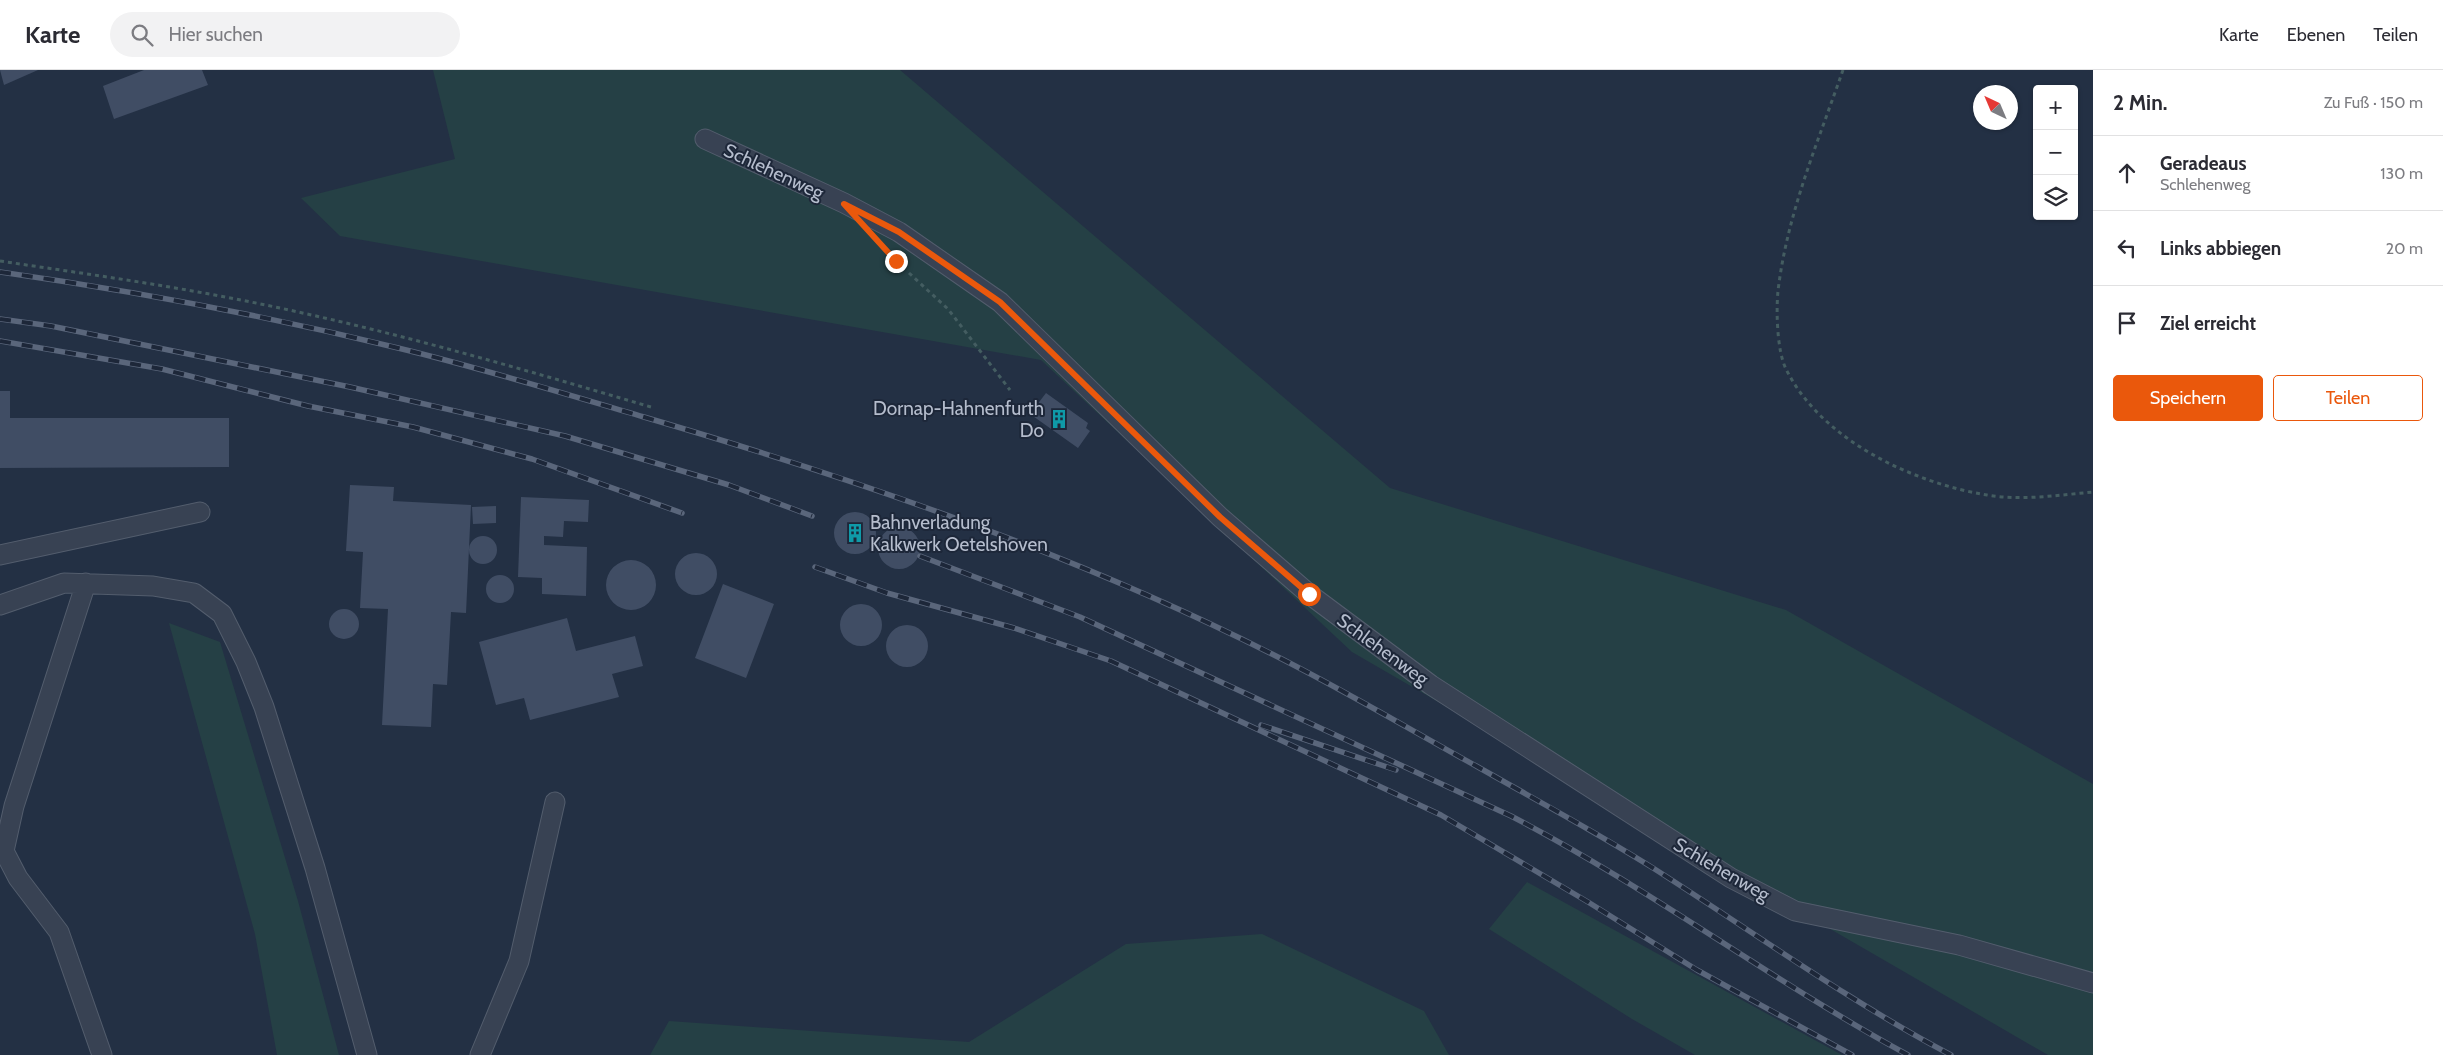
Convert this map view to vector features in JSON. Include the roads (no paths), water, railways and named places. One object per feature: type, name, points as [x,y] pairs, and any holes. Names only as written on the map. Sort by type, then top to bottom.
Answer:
[{"type":"lane","name":"Schlehenweg","points":[[705,139],[899,232],[1000,302],[1220,517],[1309,594],[1431,685],[1731,878],[1795,910],[1959,945],[2093,983]]},
{"type":"lane","points":[[0,555],[200,512]]},
{"type":"lane","points":[[0,605],[64,583],[86,583],[153,586],[194,593],[222,614],[246,662],[264,707],[315,868],[367,1055]]},
{"type":"lane","points":[[86,583],[14,806],[4,851],[18,878],[59,932],[102,1055]]},
{"type":"lane","points":[[480,1055],[519,961],[555,802]]},
{"type":"railway","points":[[0,272],[100,287],[250,315],[349,336],[460,364],[805,466],[964,521],[1042,551],[1196,617],[1350,695],[1610,842],[1837,988],[1912,1034],[1951,1055]]},
{"type":"railway","points":[[0,319],[51,326],[350,387],[565,436],[729,485],[812,516]]},
{"type":"railway","points":[[0,341],[162,369],[308,406],[413,427],[532,459],[682,513]]},
{"type":"railway","points":[[920,556],[1080,617],[1511,816],[1612,873],[1808,996],[1908,1055]]},
{"type":"railway","points":[[815,567],[887,593],[1014,628],[1111,661],[1441,815],[1588,902],[1697,970],[1852,1055]]},
{"type":"railway","points":[[1261,725],[1396,770]]},
{"type":"place","name":"Dornap-Hahnenfurth Do","points":[[1059,419]]},
{"type":"place","name":"Bahnverladung Kalkwerk Oetelshoven","points":[[855,533]]}]
